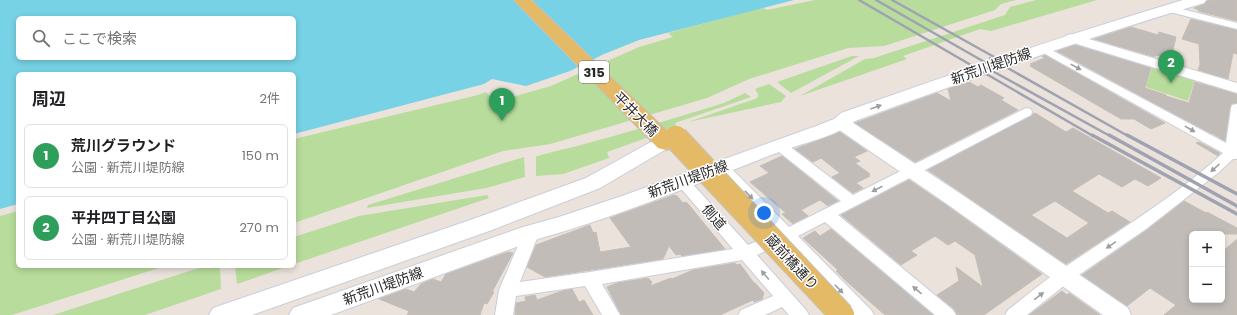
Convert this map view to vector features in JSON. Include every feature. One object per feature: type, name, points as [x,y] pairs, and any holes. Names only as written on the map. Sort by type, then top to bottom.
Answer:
[{"type":"main road","name":"平井大橋","points":[[522,0],[671,141]]},
{"type":"main road","name":"平井大橋","points":[[535,0],[671,141]]},
{"type":"main road","points":[[1072,38],[1069,34],[1071,30],[1131,12],[1146,0]]},
{"type":"main road","name":"新荒川堤防線","points":[[302,315],[522,238],[531,233],[564,224],[683,182],[841,123],[848,117],[1042,48],[1199,0]]},
{"type":"main road","name":"新荒川堤防線","points":[[222,315],[484,224],[593,184],[656,147],[671,141]]},
{"type":"main road","name":"蔵前橋通り","points":[[671,141],[821,315]]},
{"type":"main road","name":"蔵前橋通り","points":[[671,141],[842,315]]},
{"type":"street","points":[[1170,8],[1237,26]]},
{"type":"street","points":[[1072,38],[1237,88]]},
{"type":"street","points":[[1042,48],[1234,153]]},
{"type":"street","points":[[1016,314],[1064,276],[1146,220],[1214,170],[1234,153],[1237,108]]},
{"type":"street","points":[[508,290],[590,279],[746,253],[827,215],[1026,112]]},
{"type":"street","points":[[841,123],[1120,315]]},
{"type":"street","points":[[779,145],[852,202]]},
{"type":"street","points":[[722,167],[865,315]]},
{"type":"street","name":"側道","points":[[683,182],[800,315]]},
{"type":"street","points":[[827,215],[947,315]]},
{"type":"street","points":[[504,315],[508,290],[531,233]]},
{"type":"street","points":[[590,279],[611,315]]},
{"type":"street","points":[[748,315],[785,298]]},
{"type":"green space","points":[[815,0],[1016,0],[1001,4],[995,10],[884,46],[848,48],[749,79],[707,98],[550,144],[503,151],[296,222],[296,139],[486,92],[495,102],[551,86],[639,47],[673,37],[668,33],[753,10],[763,8],[767,10]]},
{"type":"green space","points":[[1036,0],[1097,0],[991,31],[980,29],[903,56],[907,59],[800,96],[865,59],[874,58],[1005,15],[1010,7]]},
{"type":"green space","points":[[852,56],[859,56],[791,93],[777,82]]},
{"type":"green space","points":[[1152,68],[1195,80],[1188,101],[1146,87]]},
{"type":"green space","points":[[769,84],[786,96],[781,102],[688,122],[755,99],[758,97],[758,94],[755,89]]},
{"type":"green space","points":[[745,93],[751,97],[675,123],[677,127],[607,152],[609,158],[563,174],[536,176],[536,157],[538,156],[614,136],[724,103]]},
{"type":"green space","points":[[524,157],[525,177],[486,188],[367,208],[368,205]]},
{"type":"green space","points":[[487,195],[489,198],[296,263],[296,236],[359,216]]},
{"type":"green space","points":[[16,212],[16,268],[159,268],[12,315],[0,315],[0,216]]},
{"type":"green space","points":[[199,268],[220,268],[221,289],[145,315],[53,315]]},
{"type":"green space","points":[[235,268],[283,268],[237,284]]},
{"type":"water","points":[[0,0],[794,0],[639,40],[604,54],[570,71],[526,86],[492,79],[484,84],[296,133],[296,72],[16,72],[16,205],[0,209]]},
{"type":"building","points":[[1212,0],[1237,0],[1237,21],[1198,11],[1201,11],[1194,8]]},
{"type":"building","points":[[1191,19],[1237,30],[1237,54],[1233,53],[1228,79],[1198,70],[1200,65],[1199,44],[1182,39]]},
{"type":"building","points":[[1131,27],[1158,35],[1159,32],[1176,37],[1171,58],[1155,55],[1155,57],[1094,39]]},
{"type":"building","points":[[1075,45],[1151,68],[1145,88],[1189,103],[1195,82],[1237,94],[1237,103],[1232,104],[1230,108],[1225,141],[1215,135],[1217,135],[1210,133],[1057,51]]},
{"type":"building","points":[[1045,55],[1165,123],[1151,129],[1134,119],[1121,119],[1030,66],[1032,65],[1030,64],[1045,58],[1042,56]]},
{"type":"building","points":[[969,82],[978,87],[981,85],[1004,98],[1001,100],[1018,110],[915,162],[855,123],[937,93],[951,101],[948,89]]},
{"type":"building","points":[[1035,113],[1066,132],[1073,128],[1161,178],[1148,186],[1135,179],[1122,187],[1099,174],[1072,191],[1108,213],[1112,211],[1130,222],[1066,264],[928,170]],"holes":[[[1055,201],[1089,223],[1067,238],[1031,215]]]},
{"type":"building","points":[[840,132],[867,151],[854,157],[860,161],[855,163],[870,174],[868,175],[870,176],[856,183],[863,188],[853,193],[832,177],[840,173],[821,158],[813,162],[795,149]]},
{"type":"building","points":[[1199,142],[1220,153],[1218,156],[1196,143]]},
{"type":"building","points":[[782,156],[838,201],[828,206],[820,200],[801,210],[808,216],[793,224],[782,214],[786,213],[750,182],[769,173],[760,166]]},
{"type":"building","points":[[909,180],[1042,274],[984,315],[957,315],[954,309],[937,295],[959,281],[956,267],[983,287],[975,255],[955,241],[948,245],[935,236],[911,251],[917,255],[901,265],[841,215]]},
{"type":"building","points":[[674,195],[677,196],[683,203],[686,202],[689,205],[725,249],[682,256],[680,254],[676,255],[669,246],[663,259],[545,277],[527,267],[536,245],[590,225],[593,233],[596,232],[600,252],[631,247],[610,218]]},
{"type":"building","points":[[1184,201],[1237,228],[1237,234],[1225,234],[1225,231],[1189,231],[1189,303],[1225,303],[1225,249],[1237,239],[1237,315],[1164,315],[1176,305],[1150,288],[1127,306],[1082,275],[1147,230]]},
{"type":"building","points":[[831,229],[933,315],[885,315],[845,280],[836,271],[838,270],[803,238],[815,231],[820,236]]},
{"type":"building","points":[[508,252],[513,253],[492,292],[494,292],[487,304],[484,303],[480,315],[407,315],[409,311],[379,299],[406,289],[414,292],[421,284],[433,279],[441,282],[446,274]]},
{"type":"building","points":[[735,263],[737,265],[740,264],[754,283],[764,293],[762,299],[754,302],[753,300],[720,315],[621,315],[607,287],[617,283],[648,278],[652,282],[650,286],[693,270]]},
{"type":"building","points":[[572,289],[579,302],[584,300],[593,315],[515,315],[516,303],[526,301],[525,297],[535,295],[537,300]]},
{"type":"building","points":[[1062,291],[1067,295],[1069,293],[1100,315],[1029,315]]},
{"type":"railway","points":[[859,0],[1093,136]]},
{"type":"railway","points":[[876,0],[995,68]]},
{"type":"railway","points":[[892,0],[996,58]]},
{"type":"railway","points":[[990,58],[1128,136]]},
{"type":"railway","points":[[987,68],[1110,136]]},
{"type":"railway","points":[[1092,135],[1237,214]]},
{"type":"railway","points":[[1109,135],[1237,206]]},
{"type":"railway","points":[[1127,135],[1237,194]]},
{"type":"place","name":"平井四丁目公園","points":[[1171,83]]},
{"type":"place","name":"荒川グラウンド","points":[[502,121]]}]
